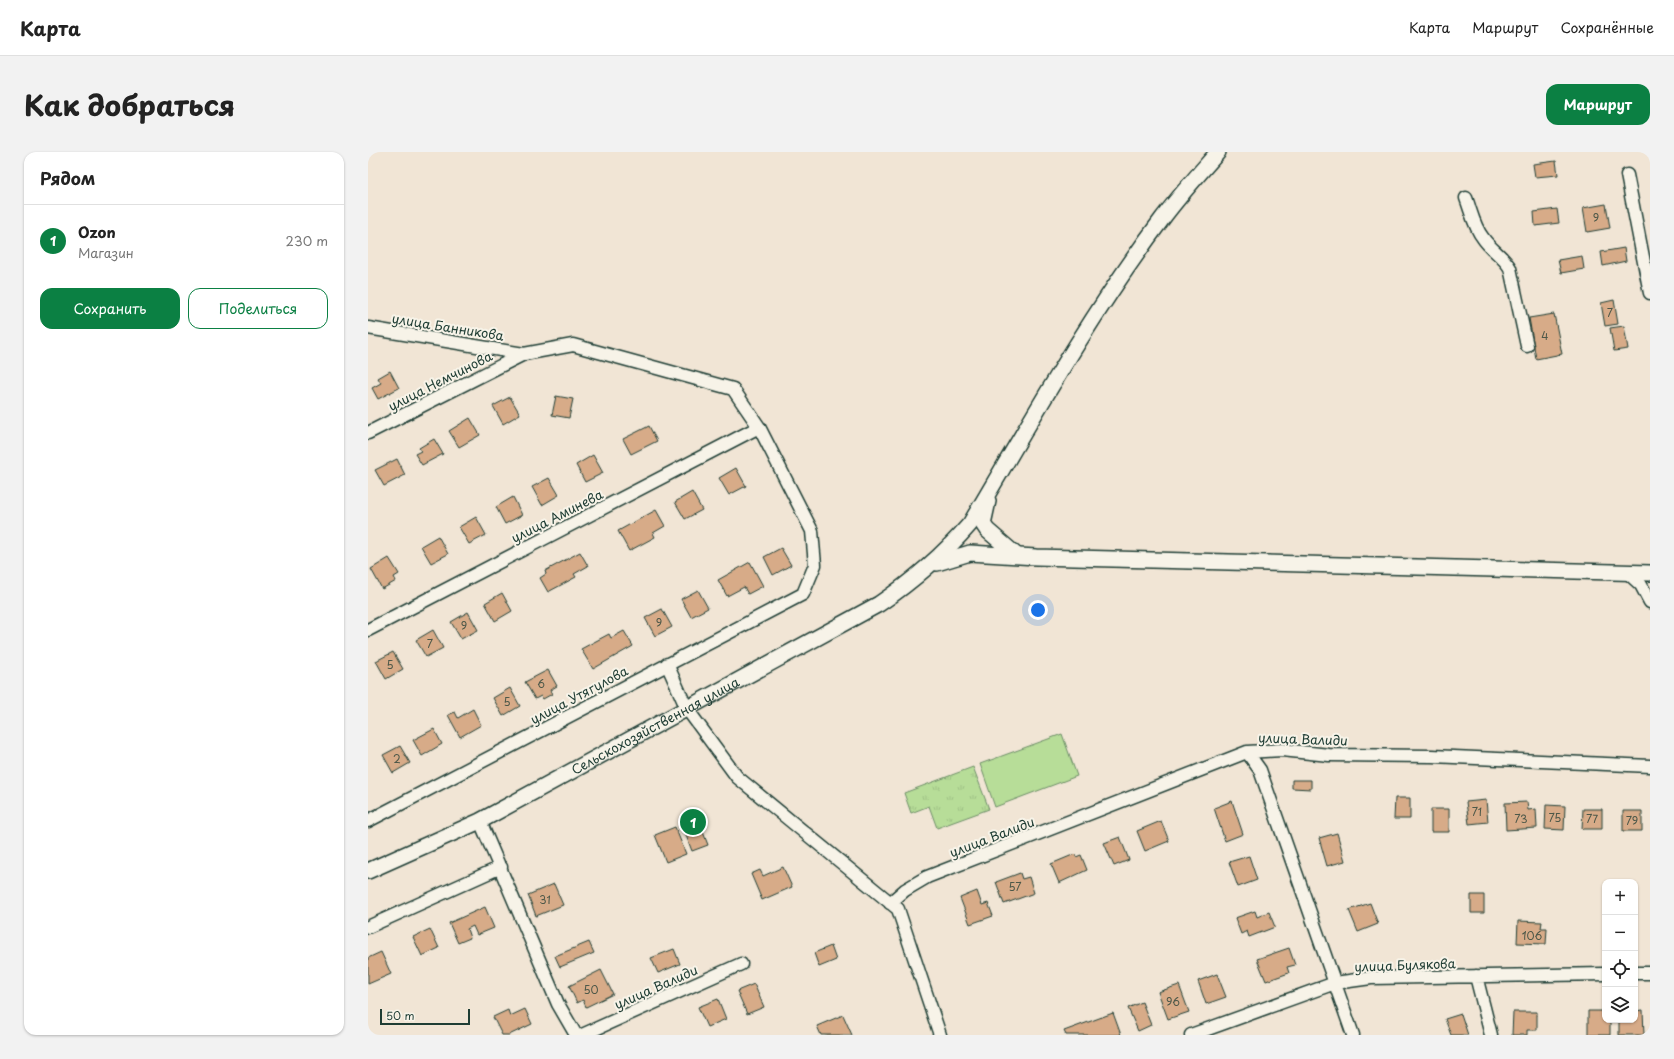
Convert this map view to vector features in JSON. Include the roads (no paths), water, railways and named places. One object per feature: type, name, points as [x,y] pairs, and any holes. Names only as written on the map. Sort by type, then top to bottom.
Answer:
[{"type":"main road","name":"Сельскохозяйственная улица","points":[[368,871],[480,821],[879,604],[913,581],[932,564],[970,524],[1067,363],[1125,272],[1162,218],[1218,152]]},
{"type":"main road","points":[[992,487],[983,524],[992,536],[1016,555]]},
{"type":"main road","points":[[932,564],[970,553],[1650,573]]},
{"type":"street","points":[[1627,175],[1650,293]]},
{"type":"street","points":[[1466,198],[1478,232],[1488,246],[1507,262],[1510,268],[1527,346]]},
{"type":"street","name":"улица Банникова","points":[[368,328],[524,354]]},
{"type":"street","points":[[524,354],[574,345],[733,390],[759,427]]},
{"type":"street","name":"улица Немчинова","points":[[368,433],[524,354]]},
{"type":"street","name":"улица Утягулова","points":[[368,821],[803,594],[815,565],[812,531],[759,427]]},
{"type":"street","name":"улица Аминева","points":[[368,630],[759,427]]},
{"type":"street","points":[[1628,573],[1641,585],[1650,602]]},
{"type":"street","points":[[667,664],[687,709],[737,777],[898,909],[940,1035]]},
{"type":"street","name":"улица Валиди","points":[[890,903],[905,890],[927,877],[1247,752],[1282,750],[1329,754],[1432,756],[1650,766]]},
{"type":"street","points":[[1247,752],[1260,770],[1353,1035]]},
{"type":"street","points":[[480,821],[501,867],[558,1004],[576,1035]]},
{"type":"street","points":[[368,927],[501,867]]},
{"type":"street","name":"улица Валиди","points":[[582,1035],[741,964]]},
{"type":"street","points":[[1638,974],[1650,973]]},
{"type":"street","name":"улица Булякова","points":[[1191,1035],[1335,983],[1371,978],[1602,974]]},
{"type":"street","points":[[1476,976],[1491,1035]]},
{"type":"place","name":"Ozon","points":[[693,822]]}]
